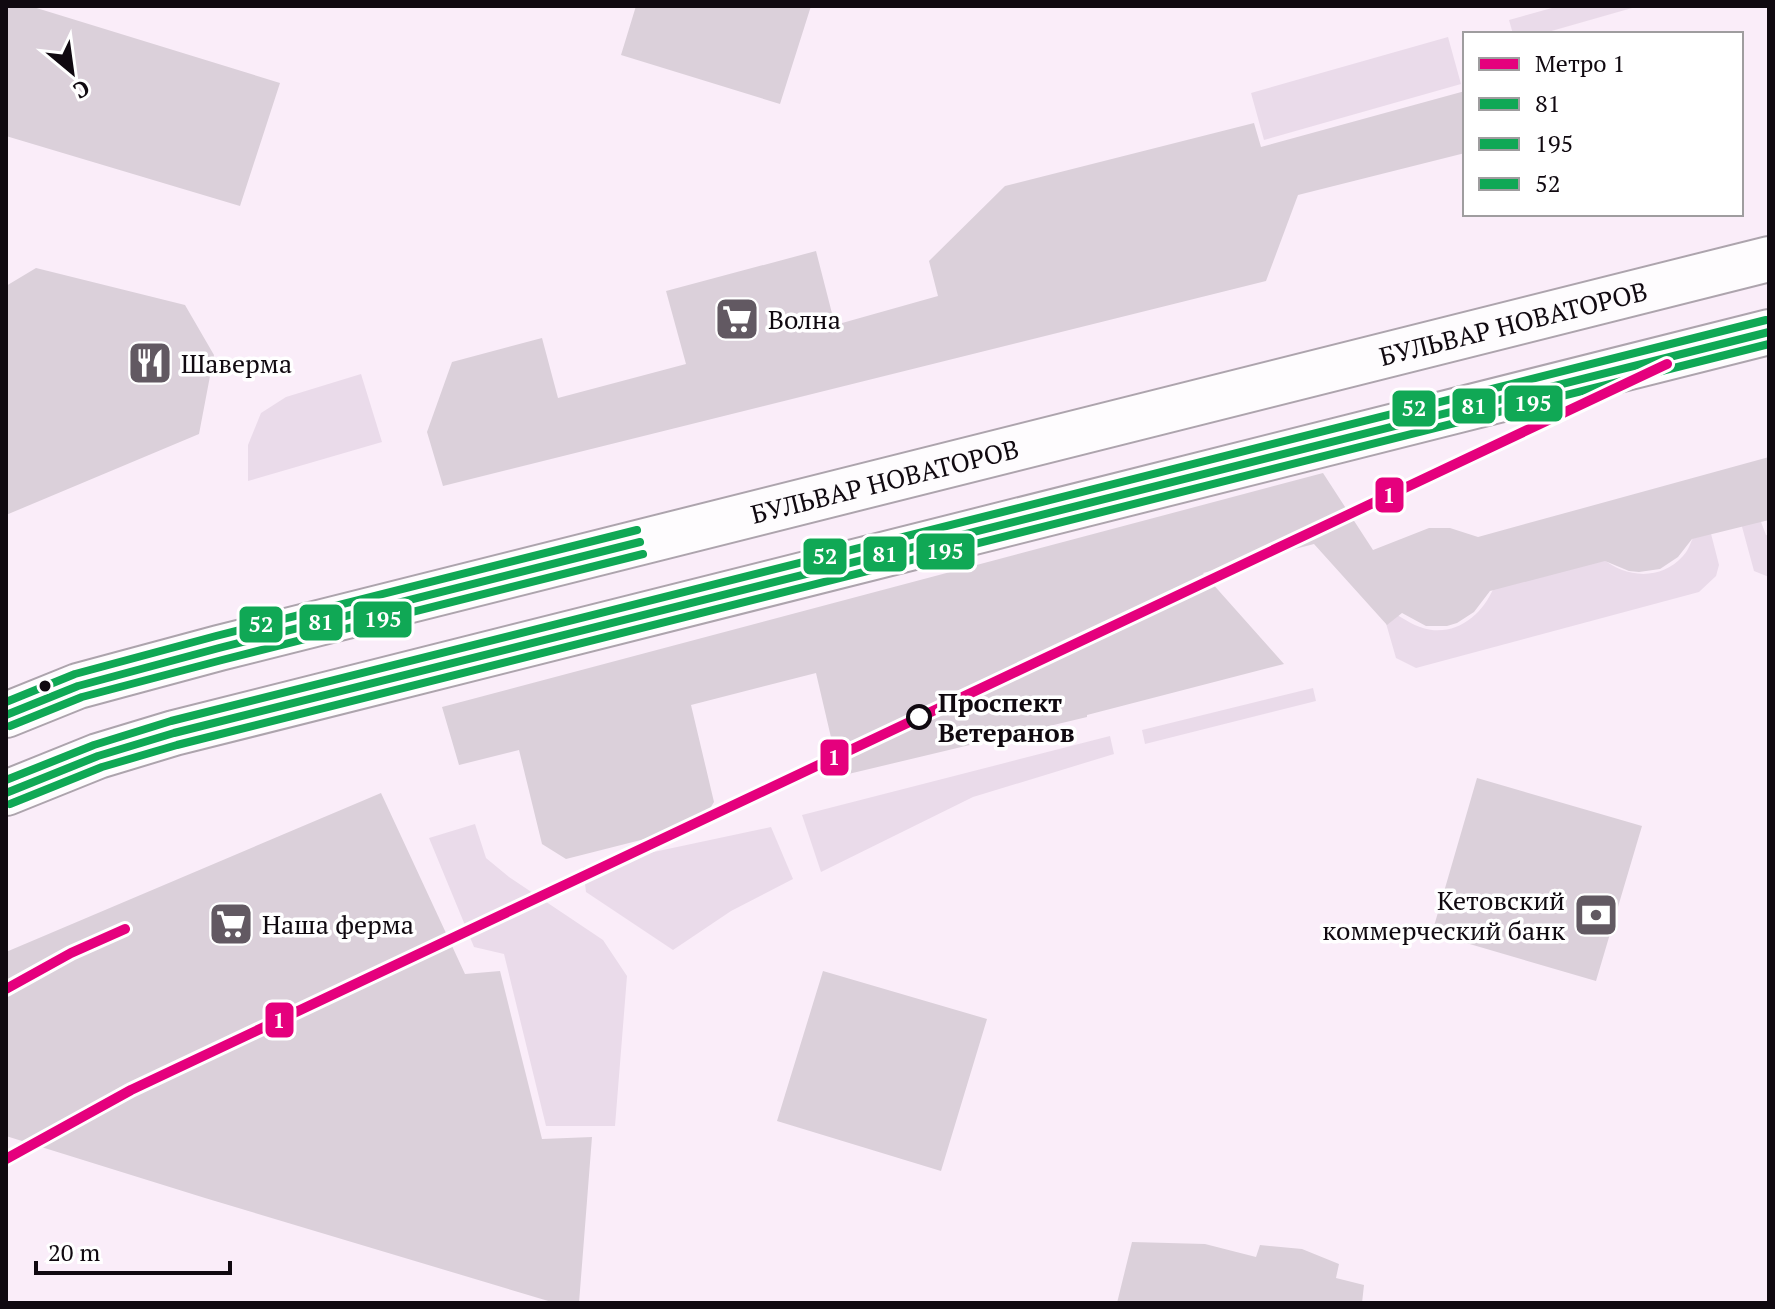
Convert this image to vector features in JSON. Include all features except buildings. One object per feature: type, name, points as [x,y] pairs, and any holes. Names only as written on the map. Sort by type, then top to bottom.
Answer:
[{"type":"street","name":"БУЛЬВАР НОВАТОРОВ","points":[[6,715],[78,686],[219,648],[1769,259]]},
{"type":"street","points":[[6,793],[98,756],[174,733],[1769,332]]},
{"type":"shaded area","points":[[1559,6],[1639,6],[1548,32],[1512,32],[1509,20]]},
{"type":"shaded area","points":[[1448,37],[1461,84],[1264,140],[1251,93]]},
{"type":"shaded area","points":[[361,374],[382,442],[248,481],[248,445],[261,413],[286,397]]},
{"type":"shaded area","points":[[1755,506],[1769,536],[1769,577],[1754,571],[1738,512]]},
{"type":"shaded area","points":[[1707,518],[1719,565],[1716,576],[1699,592],[1416,668],[1396,658],[1381,606],[1420,627],[1432,630],[1454,628],[1482,608],[1494,587],[1602,558],[1632,573],[1664,570],[1685,554],[1695,533]]},
{"type":"shaded area","points":[[1313,688],[1316,701],[1145,744],[1142,730]]},
{"type":"shaded area","points":[[1110,736],[1114,754],[973,797],[821,872],[802,815]]},
{"type":"shaded area","points":[[475,824],[486,858],[603,940],[627,976],[615,1126],[546,1126],[504,954],[474,947],[429,838]]},
{"type":"shaded area","points":[[771,827],[793,879],[731,911],[673,950],[586,892],[583,867]]},
{"type":"metro line","name":"1","points":[[6,1159],[131,1090],[1667,364]]},
{"type":"metro line","name":"1","points":[[6,989],[71,953],[125,929]]},
{"type":"transit line","name":"52","points":[[6,780],[94,745],[171,721],[1766,320]]},
{"type":"transit line","name":"81","points":[[6,793],[98,756],[174,733],[1769,332]]},
{"type":"transit line","name":"195","points":[[10,804],[102,767],[177,745],[1769,344]]},
{"type":"transit line","name":"52","points":[[6,702],[75,674],[637,530]]},
{"type":"transit line","name":"81","points":[[6,715],[78,686],[640,542]]},
{"type":"transit line","name":"195","points":[[10,726],[82,697],[643,554]]},
{"type":"place","name":"Волна","points":[[737,319]]},
{"type":"place","name":"Шаверма","points":[[150,363]]},
{"type":"place","name":"Проспект Ветеранов","points":[[919,717]]},
{"type":"place","name":"Кетовский коммерческий банк","points":[[1596,915]]},
{"type":"place","name":"Наша ферма","points":[[231,924]]}]
